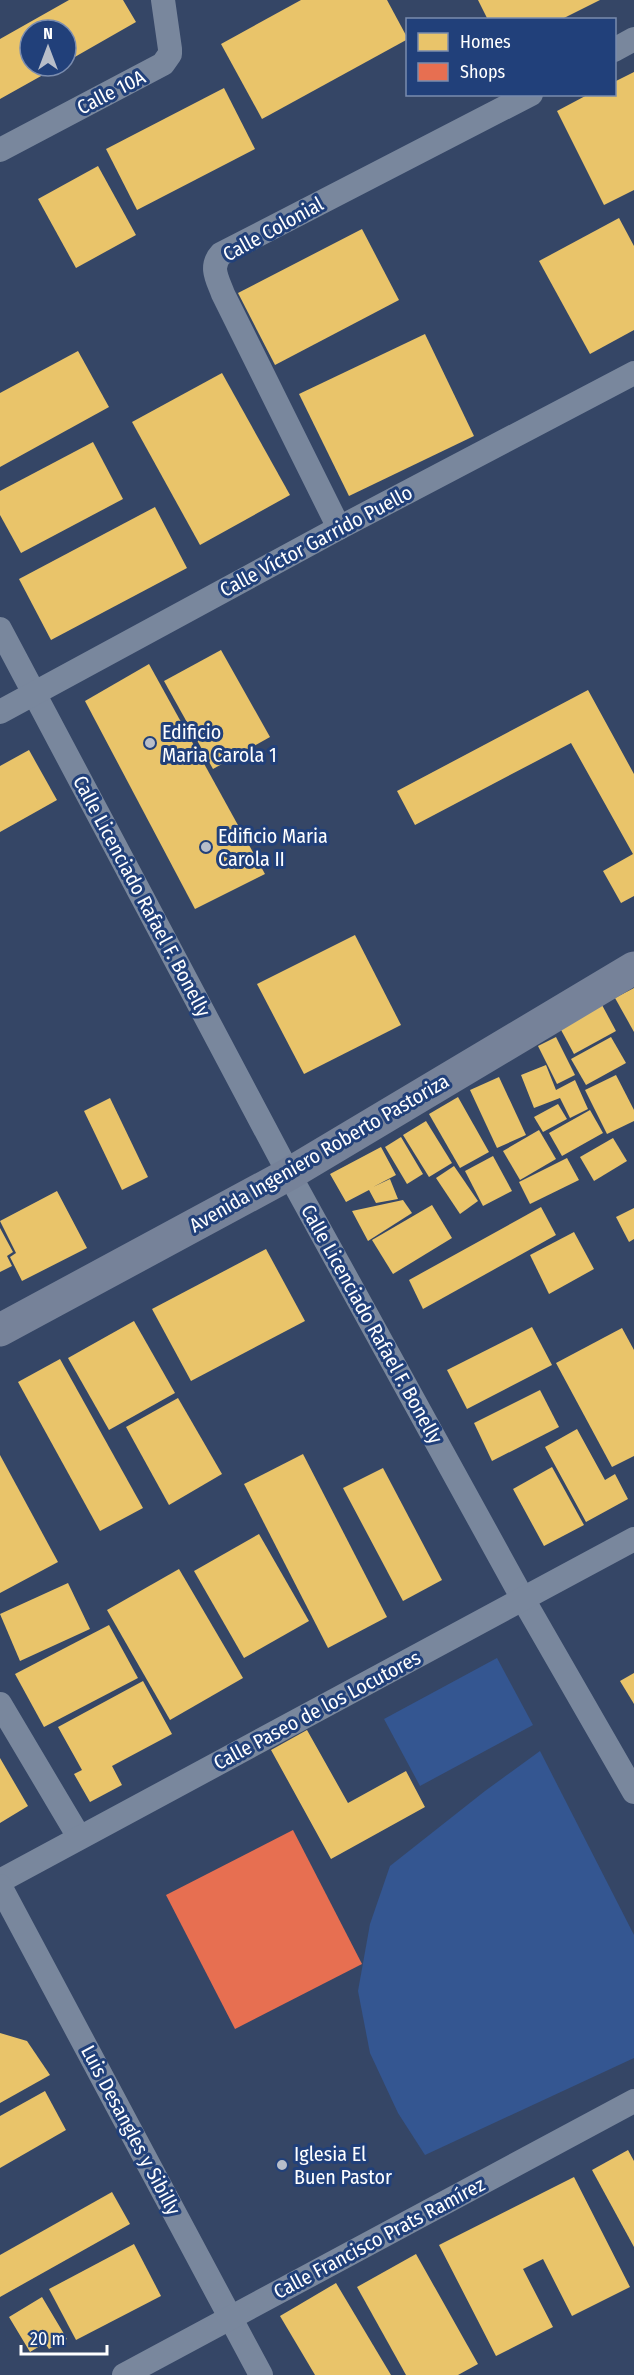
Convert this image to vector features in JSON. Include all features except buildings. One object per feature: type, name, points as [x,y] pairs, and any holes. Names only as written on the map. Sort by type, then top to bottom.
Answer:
[{"type":"street","name":"Calle 10A","points":[[0,150],[163,64],[170,54],[170,49],[163,0]]},
{"type":"street","points":[[616,49],[634,39]]},
{"type":"street","name":"Calle Colonial","points":[[339,528],[223,294],[215,273],[214,266],[217,258],[527,96]]},
{"type":"street","name":"Calle Víctor Garrido Puello","points":[[0,712],[339,528],[634,373]]},
{"type":"street","name":"Calle Licenciado Rafael F. Bonelly","points":[[0,629],[289,1174],[523,1599],[634,1792]]},
{"type":"street","name":"Avenida Ingeniero Roberto Pastoriza","points":[[0,1330],[289,1174],[634,968]]},
{"type":"street","name":"Calle Paseo de los Locutores","points":[[0,1881],[634,1539]]},
{"type":"street","points":[[0,1704],[79,1837]]},
{"type":"street","name":"Luis Desangles y Sibilly","points":[[0,1886],[261,2375]]},
{"type":"street","name":"Calle Francisco Prats Ramírez","points":[[124,2375],[634,2101]]},
{"type":"shaded area","points":[[497,1658],[533,1725],[420,1786],[384,1719]]},
{"type":"shaded area","points":[[540,1751],[634,1935],[634,2058],[425,2155],[398,2113],[370,2053],[358,1991],[370,1924],[390,1866]]},
{"type":"place","name":"Edificio Maria Carola 1","points":[[150,743]]},
{"type":"place","name":"Edificio Maria Carola II","points":[[206,847]]},
{"type":"place","name":"Iglesia El Buen Pastor","points":[[282,2165]]}]
